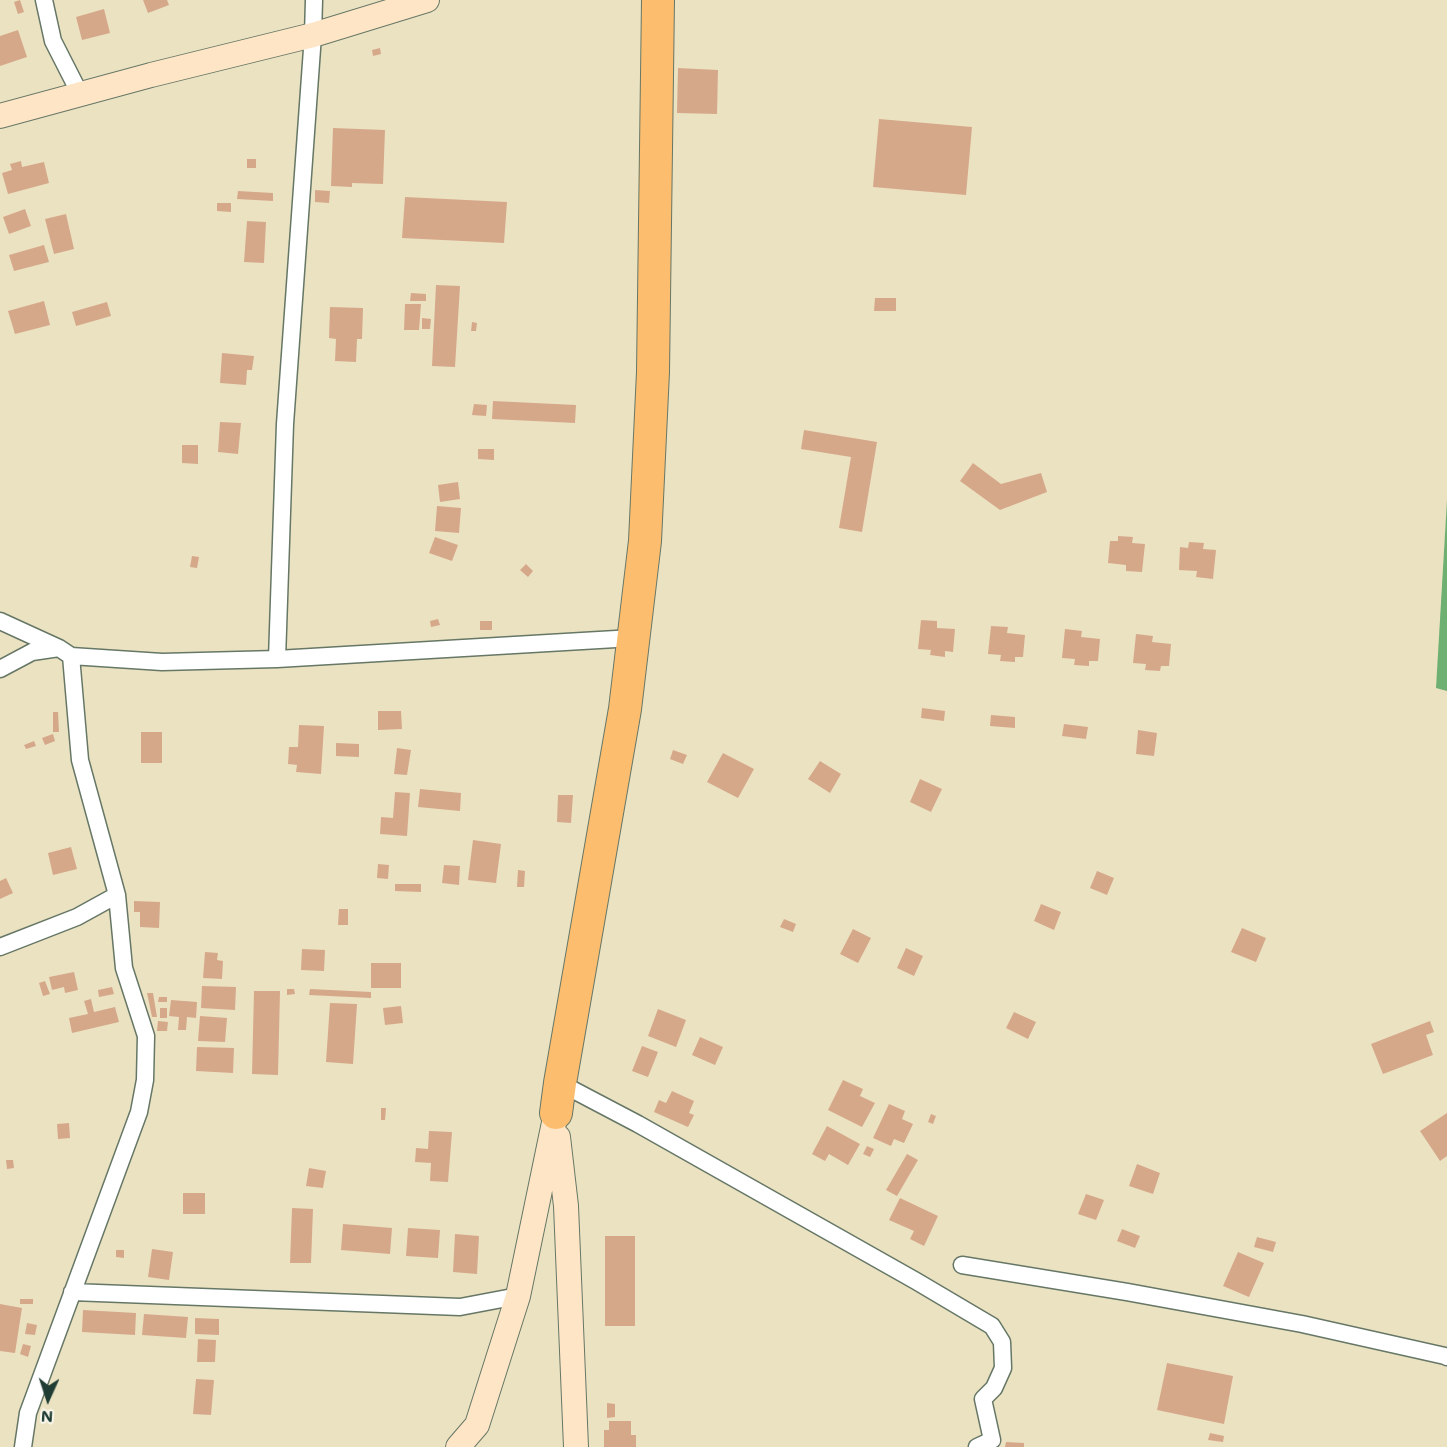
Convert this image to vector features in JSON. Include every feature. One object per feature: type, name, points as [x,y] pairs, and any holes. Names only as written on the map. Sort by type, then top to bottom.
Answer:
[{"type":"highway","points":[[556,1113],[625,709],[645,541],[653,383],[658,0]]},
{"type":"street","points":[[44,0],[53,41],[80,94]]},
{"type":"street","points":[[277,659],[285,424],[314,0]]},
{"type":"street","points":[[0,116],[313,35],[427,0]]},
{"type":"street","points":[[0,621],[65,652]]},
{"type":"street","points":[[0,669],[32,652],[65,652],[162,662],[277,659],[633,638]]},
{"type":"street","points":[[23,1447],[28,1413],[139,1112],[145,1080],[146,1036],[124,968],[117,895],[80,760],[65,652]]},
{"type":"street","points":[[0,947],[77,917],[117,895]]},
{"type":"street","points":[[560,1083],[638,1124],[992,1326],[1002,1342],[1003,1368],[994,1388],[982,1399],[992,1440],[977,1447]]},
{"type":"street","points":[[458,1447],[477,1425],[518,1296],[556,1113]]},
{"type":"street","points":[[556,1113],[566,1206],[576,1447]]},
{"type":"street","points":[[962,1265],[1302,1324],[1447,1357]]},
{"type":"street","points":[[72,1292],[460,1307],[518,1296]]},
{"type":"green space","points":[[1447,500],[1447,691],[1436,688]]},
{"type":"building","points":[[20,0],[24,12],[18,14],[14,2]]},
{"type":"building","points":[[143,0],[167,0],[169,5],[148,13]]},
{"type":"building","points":[[104,9],[110,33],[82,40],[76,17]]},
{"type":"building","points":[[18,30],[27,57],[0,66],[0,36]]},
{"type":"building","points":[[380,48],[381,54],[373,56],[372,50]]},
{"type":"building","points":[[678,68],[718,70],[717,114],[677,113]]},
{"type":"building","points":[[879,119],[972,127],[966,195],[873,187]]},
{"type":"building","points":[[333,128],[385,130],[383,184],[352,183],[352,187],[331,186]]},
{"type":"building","points":[[247,159],[256,159],[256,168],[247,168]]},
{"type":"building","points":[[21,161],[22,167],[44,162],[49,183],[8,194],[2,173],[12,170],[10,164]]},
{"type":"building","points":[[315,190],[330,191],[329,203],[315,202]]},
{"type":"building","points":[[238,191],[273,193],[273,201],[237,199]]},
{"type":"building","points":[[405,197],[507,202],[504,243],[402,238]]},
{"type":"building","points":[[217,203],[231,203],[231,212],[217,211]]},
{"type":"building","points":[[25,209],[31,226],[9,234],[3,217]]},
{"type":"building","points":[[66,214],[74,249],[54,254],[45,219]]},
{"type":"building","points":[[247,221],[266,222],[264,263],[244,262]]},
{"type":"building","points":[[44,245],[49,262],[14,271],[9,255]]},
{"type":"building","points":[[436,285],[460,286],[455,367],[432,366]]},
{"type":"building","points":[[411,293],[426,294],[426,301],[410,301]]},
{"type":"building","points":[[875,298],[896,298],[896,311],[874,311]]},
{"type":"building","points":[[44,301],[50,325],[15,334],[8,311]]},
{"type":"building","points":[[107,302],[111,316],[76,326],[72,312]]},
{"type":"building","points":[[405,304],[421,304],[419,330],[404,330]]},
{"type":"building","points":[[330,307],[363,308],[362,339],[357,339],[356,362],[335,361],[336,339],[329,338]]},
{"type":"building","points":[[422,318],[431,319],[430,329],[422,329]]},
{"type":"building","points":[[472,322],[477,323],[476,331],[471,331]]},
{"type":"building","points":[[222,353],[254,356],[252,370],[247,370],[246,385],[220,383]]},
{"type":"building","points":[[493,401],[576,405],[575,423],[492,419]]},
{"type":"building","points":[[474,404],[487,405],[486,416],[472,415]]},
{"type":"building","points":[[220,422],[241,423],[238,454],[218,452]]},
{"type":"building","points":[[804,430],[877,442],[862,532],[839,528],[851,457],[801,449]]},
{"type":"building","points":[[182,445],[198,445],[198,464],[182,463]]},
{"type":"building","points":[[478,449],[494,449],[494,460],[478,459]]},
{"type":"building","points":[[973,463],[1001,484],[1041,473],[1047,492],[1000,510],[960,481]]},
{"type":"building","points":[[458,482],[460,499],[440,502],[438,485]]},
{"type":"building","points":[[437,506],[461,508],[459,533],[435,531]]},
{"type":"building","points":[[1118,536],[1133,537],[1132,543],[1145,544],[1142,572],[1126,571],[1126,565],[1108,563],[1110,541],[1118,541]]},
{"type":"building","points":[[435,537],[458,545],[452,561],[429,553]]},
{"type":"building","points":[[1189,542],[1204,543],[1203,549],[1216,550],[1213,579],[1196,577],[1197,571],[1179,570],[1180,547],[1188,548]]},
{"type":"building","points":[[192,556],[199,557],[197,568],[190,567]]},
{"type":"building","points":[[526,564],[533,571],[528,577],[520,570]]},
{"type":"building","points":[[438,619],[440,625],[431,627],[430,621]]},
{"type":"building","points":[[921,620],[937,621],[937,628],[955,629],[953,652],[945,651],[945,657],[930,655],[931,650],[918,649]]},
{"type":"building","points":[[480,621],[492,621],[492,630],[480,630]]},
{"type":"building","points":[[991,626],[1008,627],[1007,633],[1025,635],[1023,657],[1015,657],[1015,662],[1000,661],[1001,655],[988,654]]},
{"type":"building","points":[[1065,629],[1082,631],[1081,637],[1100,639],[1098,661],[1089,661],[1089,666],[1074,665],[1075,659],[1062,658]]},
{"type":"building","points":[[1136,634],[1153,636],[1152,642],[1171,644],[1169,666],[1161,666],[1160,671],[1145,670],[1146,664],[1133,663]]},
{"type":"building","points":[[922,708],[945,711],[944,721],[921,718]]},
{"type":"building","points":[[378,711],[401,711],[402,729],[378,730]]},
{"type":"building","points":[[53,712],[58,712],[59,732],[53,732]]},
{"type":"building","points":[[991,715],[1015,717],[1015,728],[990,726]]},
{"type":"building","points":[[1064,724],[1088,727],[1086,739],[1062,736]]},
{"type":"building","points":[[299,725],[324,726],[321,774],[296,772],[297,765],[288,764],[289,747],[298,747]]},
{"type":"building","points":[[1138,730],[1157,733],[1154,756],[1136,754]]},
{"type":"building","points":[[141,732],[162,732],[162,763],[141,763]]},
{"type":"building","points":[[53,734],[55,741],[45,745],[42,738]]},
{"type":"building","points":[[34,741],[36,746],[26,749],[24,745]]},
{"type":"building","points":[[336,743],[359,744],[359,757],[336,756]]},
{"type":"building","points":[[397,748],[411,750],[407,775],[394,774]]},
{"type":"building","points":[[673,750],[687,755],[683,764],[670,759]]},
{"type":"building","points":[[723,753],[754,769],[738,798],[707,782]]},
{"type":"building","points":[[820,761],[841,774],[830,793],[808,779]]},
{"type":"building","points":[[920,779],[942,789],[931,812],[910,802]]},
{"type":"building","points":[[420,789],[461,793],[460,811],[418,807]]},
{"type":"building","points":[[395,792],[410,793],[407,836],[380,834],[381,817],[393,818]]},
{"type":"building","points":[[558,795],[573,795],[571,823],[557,822]]},
{"type":"building","points":[[473,840],[501,844],[496,883],[468,880]]},
{"type":"building","points":[[71,847],[77,869],[53,875],[48,853]]},
{"type":"building","points":[[378,864],[389,865],[388,879],[377,878]]},
{"type":"building","points":[[444,865],[460,866],[459,885],[442,883]]},
{"type":"building","points":[[518,870],[525,871],[524,887],[517,887]]},
{"type":"building","points":[[1097,871],[1114,878],[1107,895],[1090,888]]},
{"type":"building","points":[[6,878],[13,893],[0,899],[0,881]]},
{"type":"building","points":[[395,884],[421,884],[421,892],[395,891]]},
{"type":"building","points":[[134,901],[160,902],[159,928],[140,927],[140,912],[134,912]]},
{"type":"building","points":[[1041,904],[1061,912],[1054,930],[1034,921]]},
{"type":"building","points":[[339,909],[348,909],[348,925],[338,925]]},
{"type":"building","points":[[784,919],[796,924],[793,932],[780,927]]},
{"type":"building","points":[[1242,928],[1266,938],[1256,962],[1231,952]]},
{"type":"building","points":[[853,929],[871,938],[858,963],[840,954]]},
{"type":"building","points":[[906,948],[923,956],[914,976],[897,968]]},
{"type":"building","points":[[302,949],[325,950],[324,971],[301,970]]},
{"type":"building","points":[[205,952],[218,953],[217,960],[223,961],[222,979],[203,978]]},
{"type":"building","points":[[371,963],[401,963],[401,988],[371,988]]},
{"type":"building","points":[[74,972],[78,990],[65,993],[64,987],[52,990],[49,977]]},
{"type":"building","points":[[45,981],[50,994],[43,996],[39,983]]},
{"type":"building","points":[[202,986],[236,987],[235,1010],[201,1008]]},
{"type":"building","points":[[112,987],[114,994],[99,997],[98,990]]},
{"type":"building","points":[[287,989],[294,989],[295,994],[287,995]]},
{"type":"building","points":[[310,989],[371,992],[371,998],[309,995]]},
{"type":"building","points":[[254,991],[280,991],[278,1075],[252,1074]]},
{"type":"building","points":[[147,993],[153,993],[157,1017],[152,1017]]},
{"type":"building","points":[[159,997],[167,997],[167,1002],[158,1002]]},
{"type":"building","points":[[91,999],[94,1012],[115,1007],[119,1022],[72,1033],[69,1018],[88,1014],[84,1001]]},
{"type":"building","points":[[171,1000],[197,1002],[196,1018],[187,1017],[186,1030],[178,1030],[179,1017],[169,1016]]},
{"type":"building","points":[[330,1003],[357,1004],[353,1064],[326,1062]]},
{"type":"building","points":[[401,1006],[403,1023],[385,1025],[383,1008]]},
{"type":"building","points":[[160,1008],[167,1008],[167,1018],[160,1018]]},
{"type":"building","points":[[658,1009],[686,1020],[676,1047],[648,1036]]},
{"type":"building","points":[[1014,1012],[1036,1022],[1028,1039],[1006,1028]]},
{"type":"building","points":[[200,1016],[227,1018],[225,1042],[198,1041]]},
{"type":"building","points":[[158,1021],[168,1022],[167,1031],[157,1031]]},
{"type":"building","points":[[1430,1021],[1434,1032],[1426,1035],[1433,1055],[1383,1074],[1371,1044]]},
{"type":"building","points":[[700,1037],[723,1047],[715,1065],[692,1055]]},
{"type":"building","points":[[642,1046],[658,1052],[648,1077],[632,1071]]},
{"type":"building","points":[[197,1047],[234,1048],[233,1073],[196,1071]]},
{"type":"building","points":[[843,1080],[863,1089],[860,1096],[875,1103],[862,1127],[828,1110]]},
{"type":"building","points":[[672,1091],[694,1101],[689,1113],[694,1115],[688,1127],[654,1112],[659,1100],[666,1103]]},
{"type":"building","points":[[889,1104],[905,1111],[902,1119],[913,1124],[904,1143],[894,1139],[891,1146],[873,1138]]},
{"type":"building","points":[[381,1108],[386,1108],[385,1120],[381,1120]]},
{"type":"building","points":[[1447,1113],[1447,1156],[1440,1161],[1420,1131]]},
{"type":"building","points":[[931,1114],[936,1116],[933,1124],[928,1122]]},
{"type":"building","points":[[69,1123],[70,1138],[58,1139],[57,1124]]},
{"type":"building","points":[[827,1126],[860,1144],[848,1165],[829,1154],[825,1161],[812,1154]]},
{"type":"building","points":[[429,1131],[452,1132],[448,1182],[430,1181],[431,1163],[415,1162],[416,1148],[428,1149]]},
{"type":"building","points":[[867,1146],[874,1149],[870,1157],[863,1154]]},
{"type":"building","points":[[907,1154],[918,1160],[897,1196],[886,1190]]},
{"type":"building","points":[[6,1160],[13,1160],[14,1168],[7,1169]]},
{"type":"building","points":[[1137,1164],[1160,1173],[1153,1194],[1129,1186]]},
{"type":"building","points":[[309,1168],[326,1171],[323,1188],[306,1186]]},
{"type":"building","points":[[183,1193],[205,1193],[205,1214],[183,1214]]},
{"type":"building","points":[[1086,1194],[1104,1200],[1096,1220],[1078,1214]]},
{"type":"building","points":[[900,1198],[938,1216],[924,1246],[910,1239],[914,1231],[889,1220]]},
{"type":"building","points":[[292,1208],[313,1209],[311,1263],[290,1263]]},
{"type":"building","points":[[343,1224],[392,1228],[390,1254],[341,1250]]},
{"type":"building","points":[[408,1228],[440,1230],[438,1258],[406,1256]]},
{"type":"building","points":[[1122,1229],[1140,1236],[1135,1248],[1117,1241]]},
{"type":"building","points":[[455,1234],[479,1236],[477,1274],[453,1272]]},
{"type":"building","points":[[605,1236],[635,1236],[635,1326],[605,1326]]},
{"type":"building","points":[[1257,1237],[1276,1242],[1273,1252],[1254,1247]]},
{"type":"building","points":[[152,1249],[173,1252],[169,1280],[148,1277]]},
{"type":"building","points":[[116,1250],[124,1250],[124,1258],[116,1257]]},
{"type":"building","points":[[1238,1252],[1264,1263],[1249,1297],[1223,1286]]},
{"type":"building","points":[[20,1299],[33,1299],[33,1304],[20,1304]]},
{"type":"building","points":[[0,1304],[22,1308],[15,1353],[0,1351]]},
{"type":"building","points":[[83,1310],[136,1313],[135,1335],[82,1332]]},
{"type":"building","points":[[144,1314],[188,1317],[186,1338],[142,1335]]},
{"type":"building","points":[[195,1318],[219,1319],[219,1335],[195,1334]]},
{"type":"building","points":[[27,1323],[37,1325],[35,1335],[25,1334]]},
{"type":"building","points":[[198,1339],[216,1340],[215,1362],[197,1362]]},
{"type":"building","points":[[23,1344],[31,1346],[28,1357],[20,1354]]},
{"type":"building","points":[[1167,1363],[1233,1376],[1224,1424],[1157,1410]]},
{"type":"building","points":[[196,1379],[214,1380],[211,1415],[193,1414]]},
{"type":"building","points":[[607,1403],[615,1404],[615,1417],[607,1418]]},
{"type":"building","points":[[609,1421],[631,1421],[631,1435],[636,1435],[636,1447],[604,1447],[604,1430],[609,1430]]},
{"type":"building","points":[[1210,1433],[1224,1436],[1223,1442],[1208,1440]]},
{"type":"building","points":[[1006,1442],[1024,1443],[1024,1447],[1005,1447]]}]
